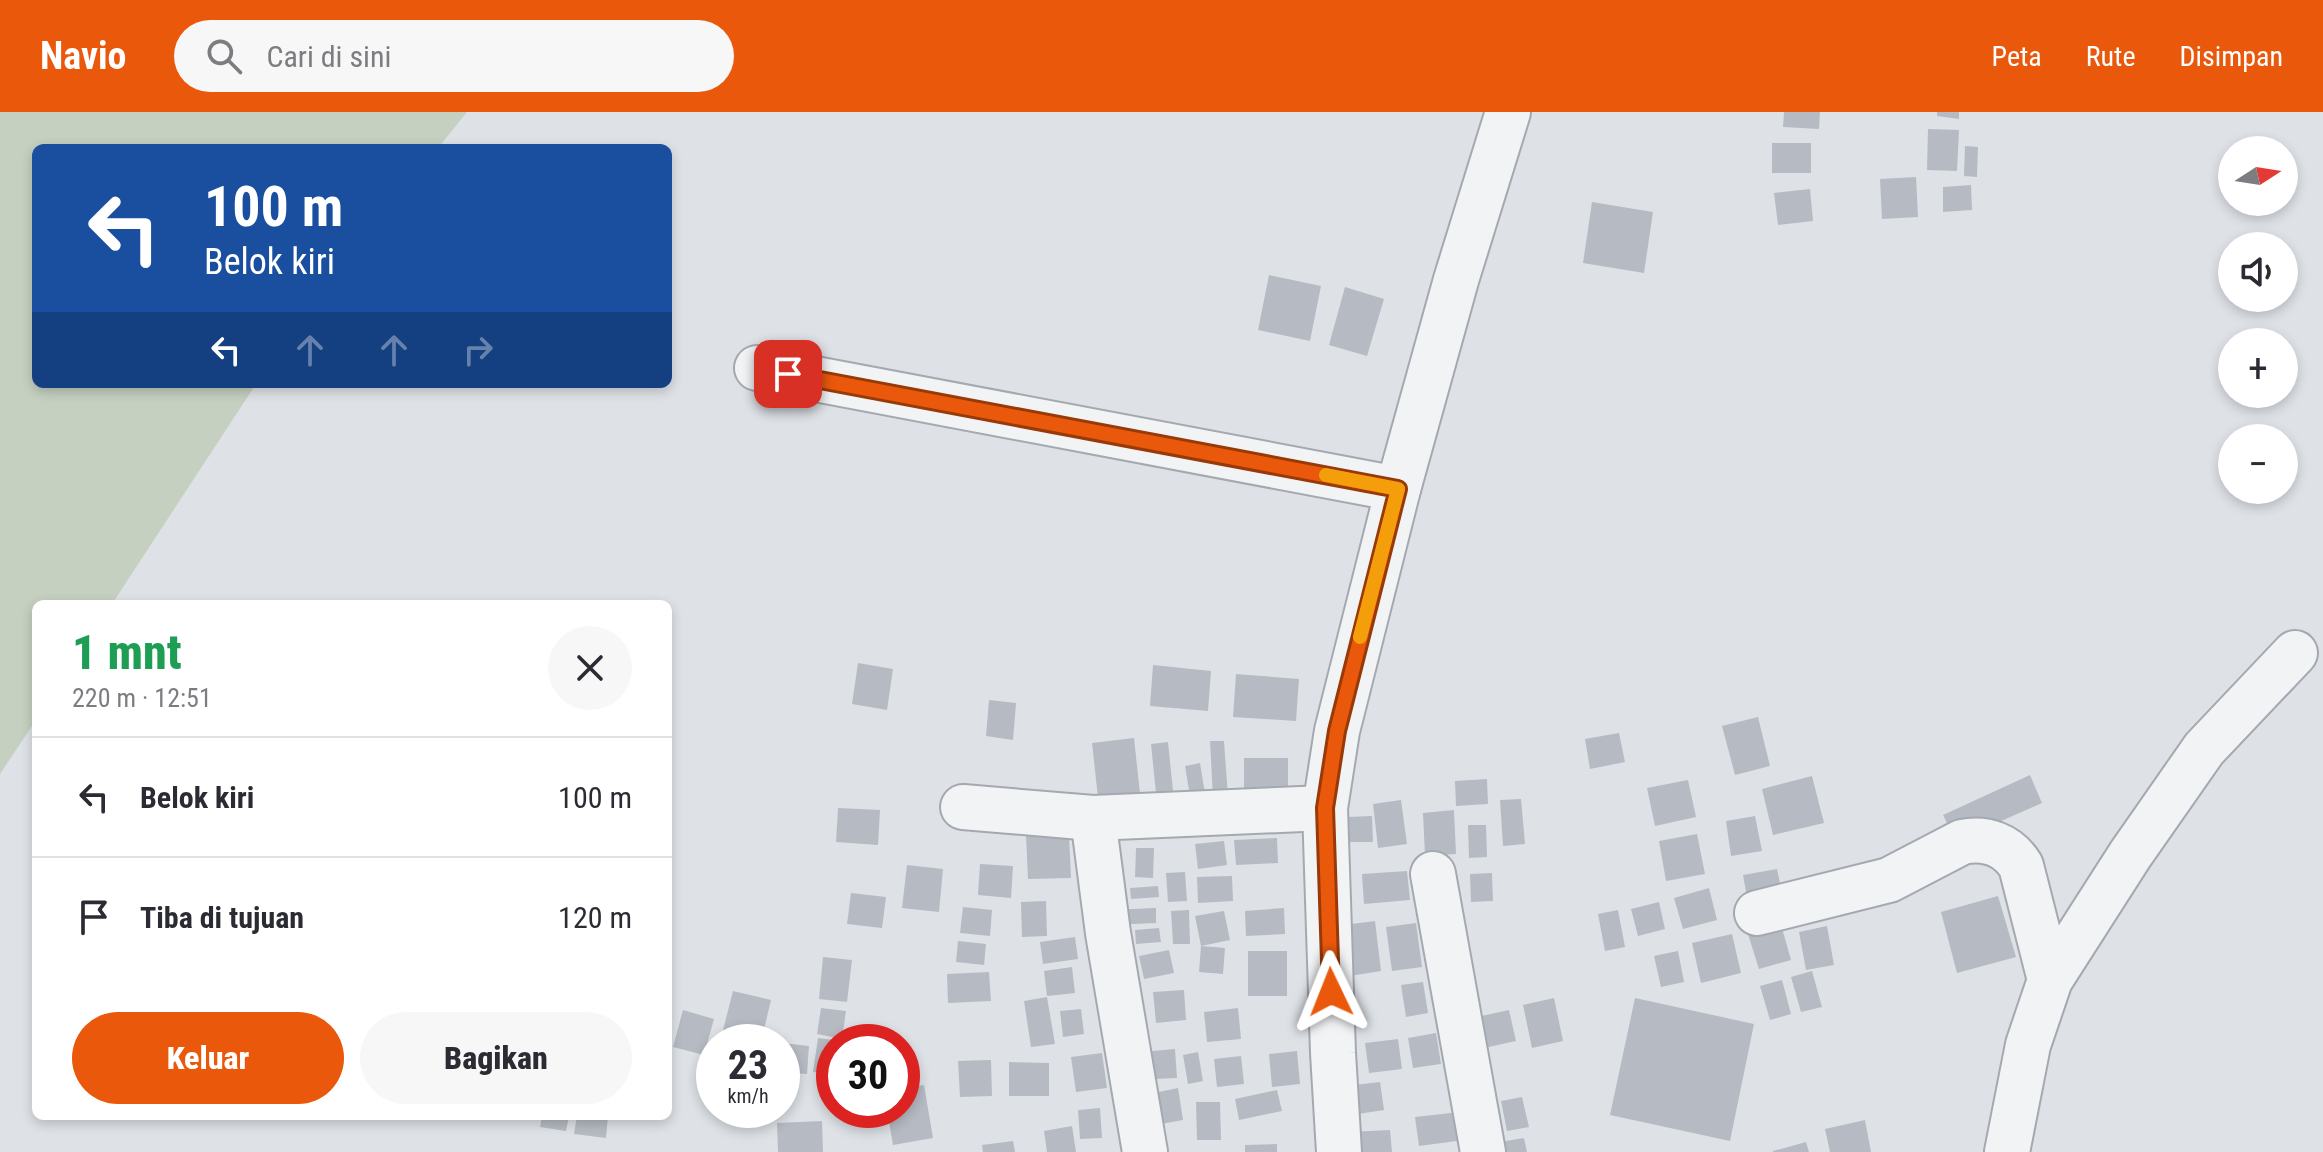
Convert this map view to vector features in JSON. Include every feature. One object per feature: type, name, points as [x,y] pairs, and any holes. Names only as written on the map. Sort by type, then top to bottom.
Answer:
[{"type":"street","points":[[1339,1152],[1325,808],[1337,731],[1398,489],[1456,280],[1508,112]]},
{"type":"street","points":[[757,368],[1398,489]]},
{"type":"street","points":[[2007,1152],[2028,1045],[2050,980],[2130,855],[2204,749],[2295,653]]},
{"type":"street","points":[[963,807],[1093,818],[1325,808]]},
{"type":"street","points":[[1093,818],[1108,933],[1145,1152]]},
{"type":"street","points":[[1757,913],[1889,880],[1962,842],[1988,842],[2004,847],[2021,866],[2050,980]]},
{"type":"street","points":[[1433,874],[1483,1152]]},
{"type":"green space","points":[[0,112],[467,112],[441,144],[32,144],[32,388],[253,388],[115,600],[32,600],[32,726],[0,774]]},
{"type":"building","points":[[1784,112],[1820,112],[1819,129],[1783,127]]},
{"type":"building","points":[[1937,112],[1959,112],[1959,119],[1937,116]]},
{"type":"building","points":[[1928,129],[1959,130],[1957,171],[1927,170]]},
{"type":"building","points":[[1772,143],[1811,143],[1811,173],[1772,173]]},
{"type":"building","points":[[1965,146],[1978,147],[1977,177],[1964,176]]},
{"type":"building","points":[[1916,177],[1918,217],[1882,219],[1880,179]]},
{"type":"building","points":[[1971,185],[1972,210],[1943,212],[1943,187]]},
{"type":"building","points":[[1810,189],[1813,221],[1778,225],[1774,193]]},
{"type":"building","points":[[1592,202],[1653,212],[1644,273],[1583,263]]},
{"type":"building","points":[[1269,275],[1321,286],[1310,341],[1258,330]]},
{"type":"building","points":[[1345,287],[1384,299],[1367,356],[1329,345]]},
{"type":"building","points":[[858,663],[893,669],[887,710],[852,704]]},
{"type":"building","points":[[1153,665],[1211,671],[1208,711],[1150,706]]},
{"type":"building","points":[[1236,674],[1299,679],[1296,721],[1233,717]]},
{"type":"building","points":[[989,700],[1016,703],[1013,740],[986,736]]},
{"type":"building","points":[[1758,717],[1770,766],[1735,775],[1722,726]]},
{"type":"building","points":[[1619,733],[1625,762],[1590,769],[1585,739]]},
{"type":"building","points":[[1134,738],[1142,812],[1100,816],[1092,743]]},
{"type":"building","points":[[1210,741],[1224,741],[1228,797],[1213,798]]},
{"type":"building","points":[[1168,742],[1175,811],[1158,813],[1151,744]]},
{"type":"building","points":[[1244,758],[1288,758],[1288,801],[1244,801]]},
{"type":"building","points":[[1200,763],[1207,806],[1192,808],[1185,766]]},
{"type":"building","points":[[2030,775],[2042,803],[1956,841],[1943,815]]},
{"type":"building","points":[[1812,776],[1824,823],[1773,835],[1762,789]]},
{"type":"building","points":[[1487,779],[1488,804],[1456,806],[1455,781]]},
{"type":"building","points":[[1688,780],[1696,817],[1655,826],[1647,788]]},
{"type":"building","points":[[1521,799],[1525,844],[1503,846],[1500,800]]},
{"type":"building","points":[[1401,800],[1407,844],[1378,848],[1373,804]]},
{"type":"building","points":[[838,808],[880,810],[878,845],[836,842]]},
{"type":"building","points":[[1454,810],[1456,854],[1425,856],[1423,813]]},
{"type":"building","points":[[1372,816],[1373,842],[1347,842],[1346,817]]},
{"type":"building","points":[[1755,816],[1762,851],[1731,856],[1726,821]]},
{"type":"building","points":[[1468,825],[1486,825],[1487,857],[1469,858]]},
{"type":"building","points":[[1069,834],[1071,878],[1028,879],[1026,835]]},
{"type":"building","points":[[1697,834],[1705,874],[1666,881],[1659,841]]},
{"type":"building","points":[[1277,838],[1278,863],[1236,865],[1234,840]]},
{"type":"building","points":[[1224,841],[1227,865],[1198,869],[1195,844]]},
{"type":"building","points":[[1136,848],[1154,848],[1153,878],[1135,877]]},
{"type":"building","points":[[980,864],[1013,866],[1011,898],[978,895]]},
{"type":"building","points":[[907,865],[943,869],[939,912],[902,908]]},
{"type":"building","points":[[1777,869],[1784,902],[1749,908],[1743,875]]},
{"type":"building","points":[[1407,871],[1410,900],[1364,904],[1362,874]]},
{"type":"building","points":[[1185,872],[1187,901],[1168,902],[1166,873]]},
{"type":"building","points":[[1492,873],[1493,901],[1471,902],[1470,874]]},
{"type":"building","points":[[1232,876],[1233,901],[1198,903],[1197,877]]},
{"type":"building","points":[[1158,886],[1159,897],[1131,899],[1130,888]]},
{"type":"building","points":[[1709,888],[1717,920],[1683,929],[1674,898]]},
{"type":"building","points":[[851,893],[886,897],[882,928],[847,924]]},
{"type":"building","points":[[1998,896],[2016,957],[1957,973],[1941,912]]},
{"type":"building","points":[[1046,901],[1047,936],[1022,937],[1021,902]]},
{"type":"building","points":[[1659,902],[1665,929],[1638,936],[1631,909]]},
{"type":"building","points":[[963,907],[992,910],[990,936],[960,933]]},
{"type":"building","points":[[1156,908],[1156,923],[1108,925],[1107,910]]},
{"type":"building","points":[[1284,908],[1285,934],[1246,936],[1245,911]]},
{"type":"building","points":[[1189,910],[1190,944],[1173,944],[1171,911]]},
{"type":"building","points":[[1618,910],[1625,947],[1605,951],[1598,914]]},
{"type":"building","points":[[1224,911],[1230,940],[1201,946],[1195,916]]},
{"type":"building","points":[[1375,921],[1381,971],[1350,976],[1343,925]]},
{"type":"building","points":[[1780,921],[1791,960],[1759,969],[1747,931]]},
{"type":"building","points":[[1416,923],[1422,967],[1392,971],[1386,927]]},
{"type":"building","points":[[1827,926],[1834,965],[1806,970],[1799,932]]},
{"type":"building","points":[[1159,928],[1161,942],[1136,944],[1135,930]]},
{"type":"building","points":[[1732,934],[1741,973],[1701,983],[1692,943]]},
{"type":"building","points":[[1075,937],[1078,959],[1043,964],[1040,942]]},
{"type":"building","points":[[958,941],[986,944],[984,965],[956,962]]},
{"type":"building","points":[[1201,946],[1225,948],[1223,974],[1199,972]]},
{"type":"building","points":[[1169,950],[1174,973],[1144,979],[1139,956]]},
{"type":"building","points":[[1248,951],[1287,951],[1287,996],[1248,996]]},
{"type":"building","points":[[1678,951],[1684,982],[1661,987],[1654,956]]},
{"type":"building","points":[[823,957],[852,960],[847,1002],[819,999]]},
{"type":"building","points":[[1072,967],[1075,993],[1047,996],[1044,971]]},
{"type":"building","points":[[1812,971],[1822,1007],[1801,1012],[1791,977]]},
{"type":"building","points":[[989,972],[991,1001],[948,1003],[947,974]]},
{"type":"building","points":[[1782,980],[1791,1014],[1770,1020],[1760,986]]},
{"type":"building","points":[[1423,982],[1428,1013],[1406,1017],[1401,985]]},
{"type":"building","points":[[1184,990],[1186,1020],[1156,1023],[1153,992]]},
{"type":"building","points":[[733,991],[771,1000],[765,1024],[725,1024]]},
{"type":"building","points":[[1047,997],[1055,1044],[1031,1047],[1024,1001]]},
{"type":"building","points":[[1554,998],[1563,1041],[1532,1048],[1523,1005]]},
{"type":"building","points":[[1635,998],[1754,1024],[1730,1141],[1610,1115]]},
{"type":"building","points":[[821,1008],[846,1011],[844,1024],[819,1024]]},
{"type":"building","points":[[1238,1008],[1241,1039],[1207,1042],[1204,1012]]},
{"type":"building","points":[[1081,1009],[1084,1034],[1063,1037],[1060,1011]]},
{"type":"building","points":[[683,1010],[714,1019],[713,1024],[696,1024],[696,1053],[673,1047]]},
{"type":"building","points":[[1509,1010],[1516,1041],[1484,1048],[1477,1017]]},
{"type":"building","points":[[1436,1033],[1441,1064],[1413,1068],[1408,1038]]},
{"type":"building","points":[[1398,1039],[1402,1069],[1369,1073],[1365,1043]]},
{"type":"building","points":[[800,1045],[809,1046],[807,1074],[800,1073]]},
{"type":"building","points":[[1175,1049],[1177,1078],[1154,1079],[1152,1051]]},
{"type":"building","points":[[1297,1051],[1300,1084],[1272,1087],[1269,1054]]},
{"type":"building","points":[[1198,1052],[1203,1081],[1188,1084],[1183,1055]]},
{"type":"building","points":[[1102,1053],[1107,1088],[1076,1092],[1071,1057]]},
{"type":"building","points":[[1241,1056],[1244,1084],[1217,1087],[1214,1059]]},
{"type":"building","points":[[991,1060],[992,1096],[960,1097],[958,1061]]},
{"type":"building","points":[[1009,1062],[1049,1063],[1049,1096],[1009,1096]]},
{"type":"building","points":[[1380,1082],[1384,1110],[1358,1114],[1354,1085]]},
{"type":"building","points":[[924,1085],[933,1138],[893,1145],[890,1128],[920,1128],[920,1086]]},
{"type":"building","points":[[1178,1088],[1183,1120],[1150,1126],[1144,1095]]},
{"type":"building","points":[[1277,1090],[1282,1111],[1239,1120],[1235,1099]]},
{"type":"building","points":[[1522,1097],[1529,1127],[1507,1131],[1501,1101]]},
{"type":"building","points":[[1196,1102],[1220,1102],[1221,1140],[1197,1140]]},
{"type":"building","points":[[1100,1108],[1102,1138],[1080,1139],[1078,1110]]},
{"type":"building","points":[[1460,1112],[1464,1140],[1419,1146],[1415,1117]]},
{"type":"building","points":[[541,1120],[568,1120],[566,1131],[540,1127]]},
{"type":"building","points":[[576,1120],[608,1120],[606,1138],[574,1134]]},
{"type":"building","points":[[1865,1120],[1871,1152],[1830,1152],[1825,1129]]},
{"type":"building","points":[[816,1121],[816,1128],[822,1128],[823,1152],[778,1152],[777,1128],[800,1128],[800,1122]]},
{"type":"building","points":[[1072,1126],[1076,1152],[1047,1152],[1044,1131]]},
{"type":"building","points":[[1390,1130],[1392,1152],[1350,1152],[1349,1132]]},
{"type":"building","points":[[1524,1138],[1527,1152],[1502,1152],[1500,1142]]},
{"type":"building","points":[[1013,1141],[1015,1152],[983,1152],[982,1145]]},
{"type":"building","points":[[1806,1142],[1809,1152],[1773,1152],[1773,1151]]},
{"type":"building","points":[[1277,1144],[1277,1152],[1245,1152],[1245,1145]]},
{"type":"slow traffic","points":[[1326,475],[1398,489],[1360,637]]},
{"type":"route","points":[[788,374],[1398,489],[1337,731],[1325,808],[1331,992]]}]
